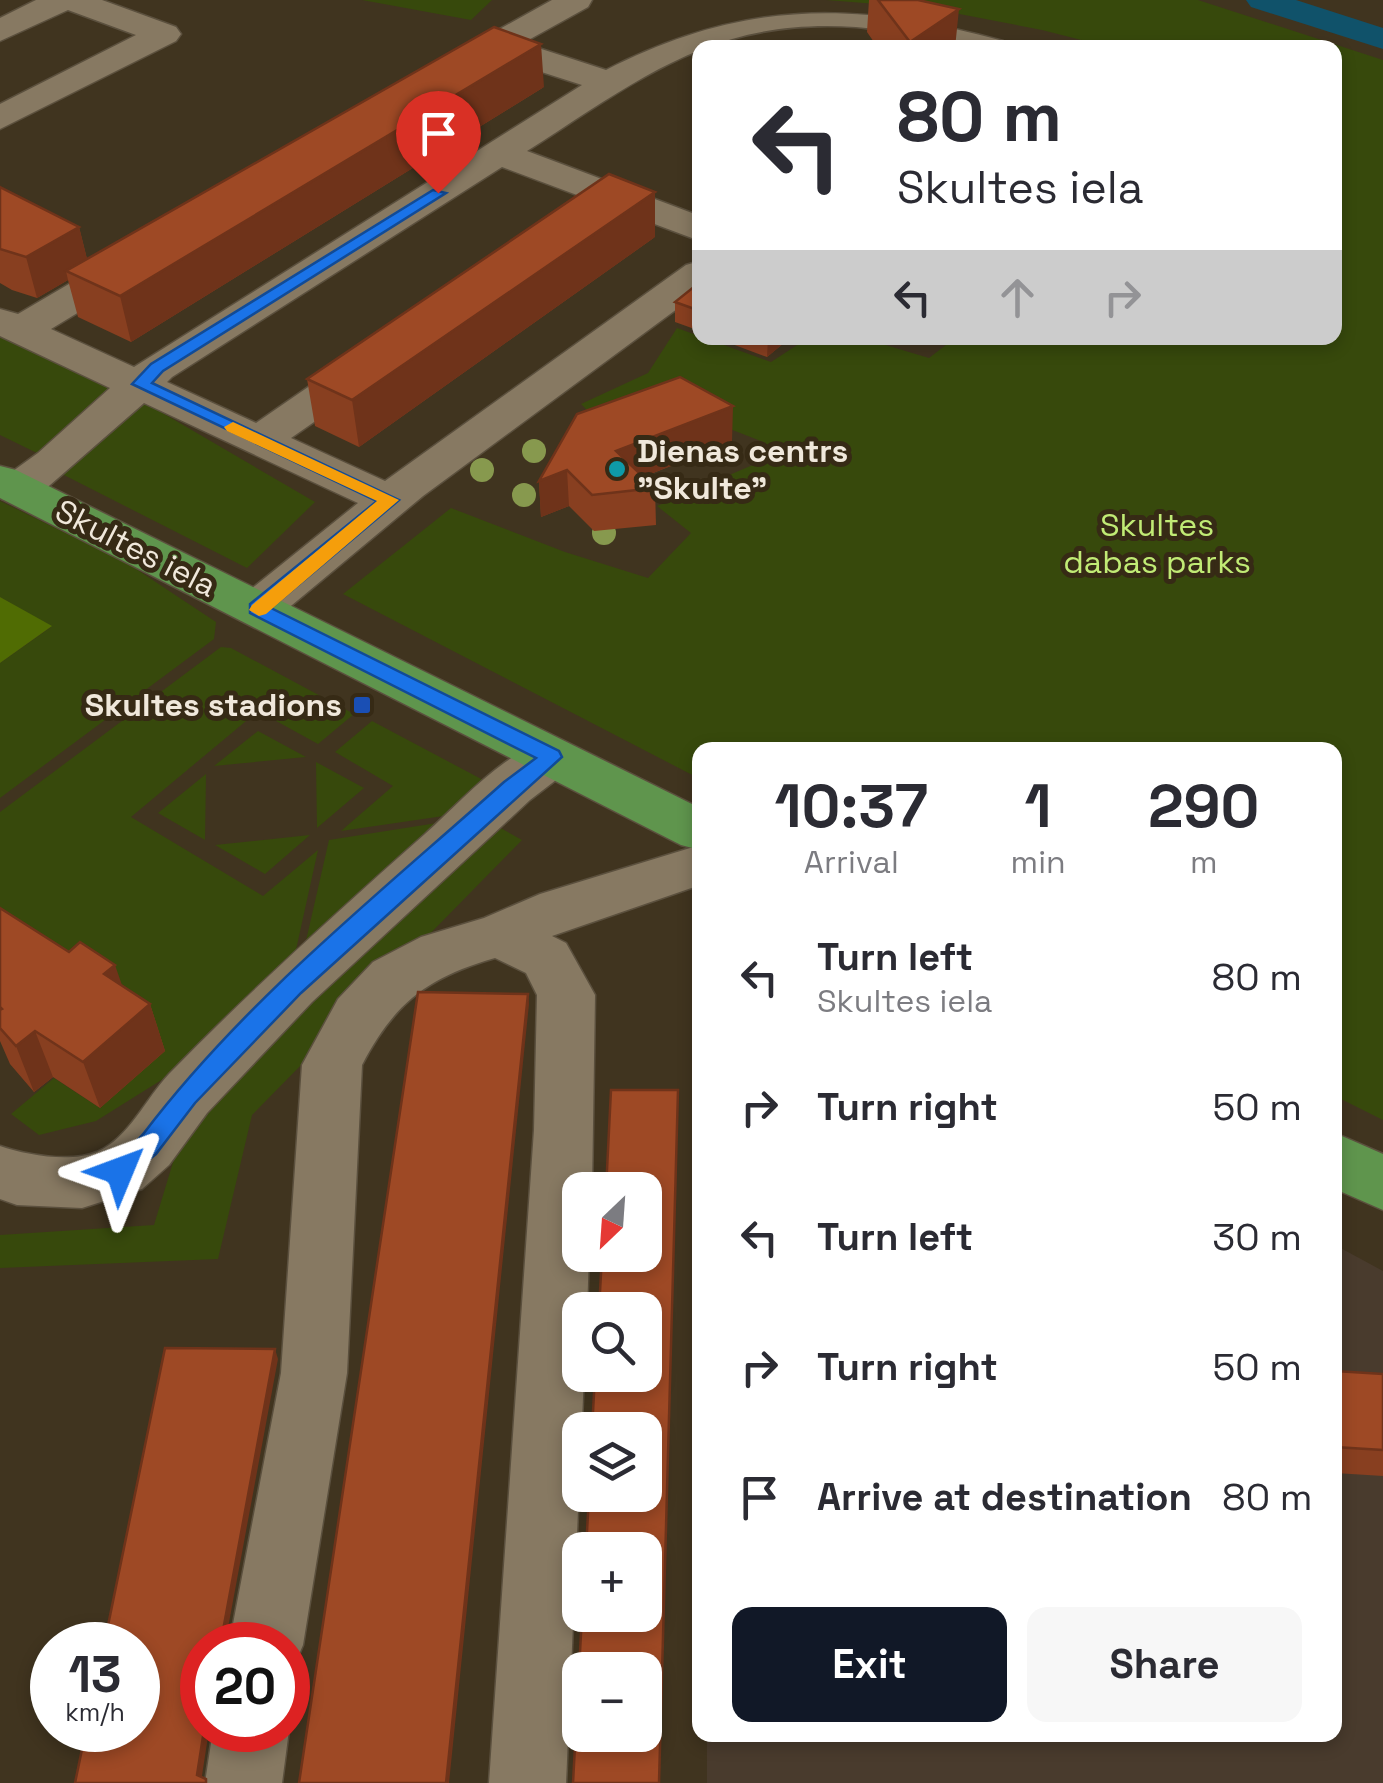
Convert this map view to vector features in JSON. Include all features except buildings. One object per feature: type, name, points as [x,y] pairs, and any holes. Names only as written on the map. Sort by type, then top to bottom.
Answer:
[{"type":"main road","name":"Skultes iela","points":[[9,484],[692,828]]},
{"type":"main road","points":[[1342,1164],[1383,1184]]},
{"type":"street","points":[[0,31],[16,10],[62,0]]},
{"type":"street","points":[[0,118],[164,34],[71,0]]},
{"type":"street","points":[[417,90],[576,0]]},
{"type":"street","points":[[9,484],[157,368],[658,52],[702,34],[783,16],[858,14],[920,25],[966,40]]},
{"type":"street","points":[[494,46],[610,83]]},
{"type":"street","points":[[501,154],[597,207],[692,227]]},
{"type":"street","points":[[11,326],[170,241]]},
{"type":"street","points":[[257,609],[390,500],[692,279]]},
{"type":"street","points":[[11,326],[390,500]]},
{"type":"street","points":[[260,440],[406,338]]},
{"type":"street","points":[[0,1172],[17,1179],[82,1182],[120,1171],[148,1147],[186,1096],[292,986],[511,787],[552,757]]},
{"type":"street","points":[[270,1622],[314,1373],[332,1066],[359,1015],[393,978],[441,952],[692,868]]},
{"type":"street","points":[[500,935],[546,958],[566,995],[564,1130],[528,1783]]},
{"type":"street","points":[[243,1783],[248,1752]]},
{"type":"shaded area","points":[[1342,1249],[1383,1271],[1383,1783],[707,1783],[707,1742],[1342,1742]]},
{"type":"green space","points":[[362,0],[492,0],[471,20]]},
{"type":"green space","name":"Skultes dabas parks","points":[[826,0],[1198,0],[1321,40],[1081,40],[928,8]]},
{"type":"green space","name":"Skultes dabas parks","points":[[1342,47],[1383,60],[1383,1120],[1342,1100],[1342,742],[692,742],[692,775],[343,594],[451,508],[565,552],[648,578],[691,533],[657,506],[762,461],[766,443],[676,408],[595,418],[581,404],[648,373],[677,328],[692,333],[692,345],[724,345],[771,362],[797,345],[885,345],[929,358],[946,345],[1342,345]]},
{"type":"green space","points":[[0,337],[125,387],[39,454],[0,435]]},
{"type":"green space","points":[[142,401],[315,502],[247,568],[60,473]]},
{"type":"green space","points":[[0,501],[127,563],[216,622],[214,639],[0,798],[0,663],[51,627],[0,597]]},
{"type":"green space","points":[[0,597],[52,626],[0,663]]},
{"type":"green space","points":[[221,647],[231,648],[354,714],[318,744],[258,711],[131,817],[263,896],[318,850],[290,977],[203,1054],[96,1121],[39,1135],[11,1114],[54,1078],[100,1108],[164,1050],[0,927],[0,812]]},
{"type":"green space","points":[[372,721],[485,781],[464,813],[341,831],[393,786],[335,752]]},
{"type":"green space","points":[[258,731],[306,757],[214,766]]},
{"type":"green space","points":[[316,762],[364,788],[317,828]]},
{"type":"green space","points":[[206,774],[205,840],[158,813]]},
{"type":"green space","points":[[456,820],[300,967],[329,840]]},
{"type":"green space","points":[[497,826],[522,840],[252,1115],[218,1259],[0,1268],[0,1235],[154,1225],[184,1126]]},
{"type":"green space","points":[[310,835],[265,874],[215,845]]},
{"type":"waterway","points":[[1263,0],[1383,39]]},
{"type":"slow traffic","points":[[233,427],[390,500],[259,610]]},
{"type":"place","name":"Dienas centrs \"Skulte\"","points":[[617,469]]},
{"type":"place","name":"Skultes stadions","points":[[362,705]]},
{"type":"route","points":[[120,1171],[148,1147],[186,1096],[292,986],[511,787],[552,757],[257,609],[390,500],[141,384],[157,368],[438,193]]}]
